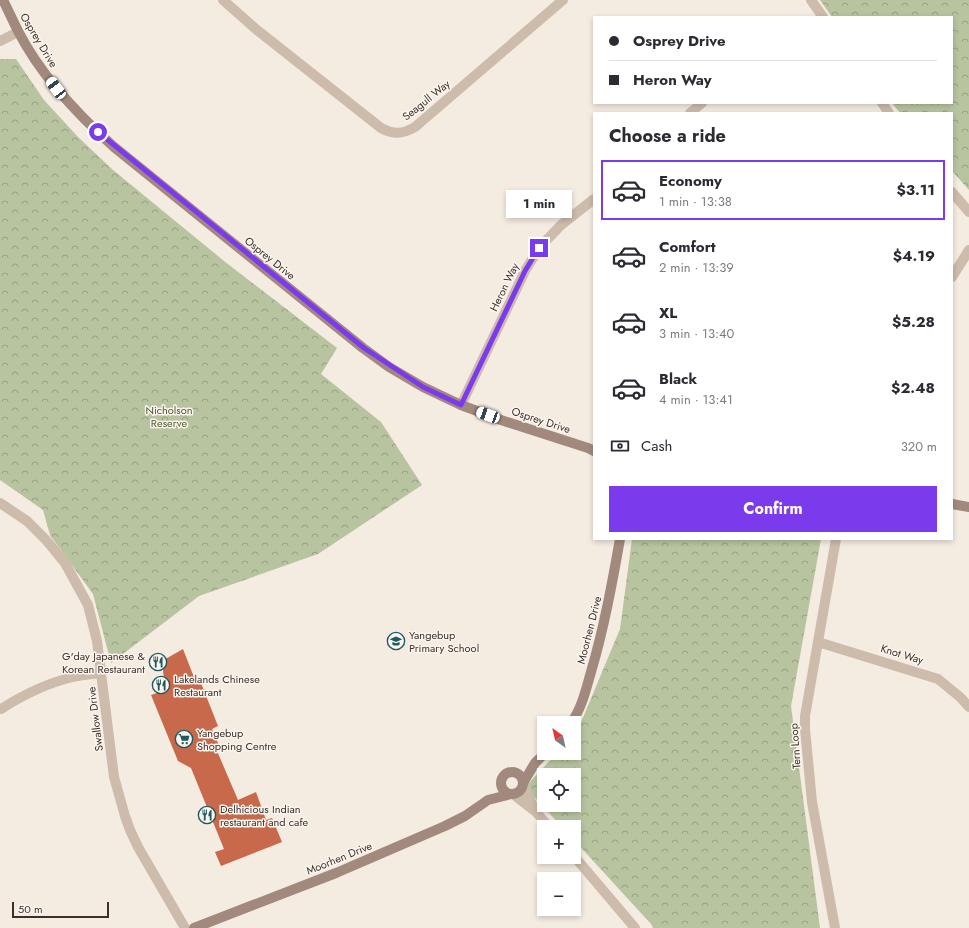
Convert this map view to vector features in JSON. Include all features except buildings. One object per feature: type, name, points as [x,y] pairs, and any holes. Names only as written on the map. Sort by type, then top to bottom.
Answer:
[{"type":"street","name":"Osprey Drive","points":[[3,0],[18,32],[34,56],[64,98],[90,125],[114,147],[364,348],[423,387],[461,405],[501,420],[592,449]]},
{"type":"street","name":"Seagull Way","points":[[223,0],[257,30],[381,128],[389,132],[399,133],[407,132],[415,127],[563,0]]},
{"type":"street","points":[[811,0],[821,16]]},
{"type":"street","points":[[0,41],[18,32]]},
{"type":"street","points":[[691,112],[701,104]]},
{"type":"street","points":[[953,193],[969,212]]},
{"type":"street","name":"Heron Way","points":[[461,405],[525,271],[539,248],[561,225],[593,199]]},
{"type":"street","points":[[953,275],[969,250]]},
{"type":"street","name":"Swallow Drive","points":[[0,503],[26,521],[65,563],[88,605],[97,641],[114,777],[125,816],[138,847],[185,928]]},
{"type":"street","points":[[953,504],[969,507]]},
{"type":"street","name":"Moorhen Drive","points":[[575,716],[580,706],[596,657],[610,597],[620,540]]},
{"type":"street","name":"Tern Loop","points":[[835,928],[812,802],[805,716],[836,540]]},
{"type":"street","name":"Knot Way","points":[[818,642],[938,678],[969,707]]},
{"type":"street","points":[[2,709],[20,697],[37,689],[73,677],[101,673]]},
{"type":"street","points":[[512,794],[517,793],[538,760]]},
{"type":"street","points":[[517,773],[535,763]]},
{"type":"street","points":[[536,812],[523,784],[522,777],[517,773],[508,772],[504,775],[500,783],[504,791],[512,794],[536,812],[543,820]]},
{"type":"street","name":"Moorhen Drive","points":[[194,928],[336,873],[465,816],[488,800],[500,783]]},
{"type":"street","name":"Moorhen Drive","points":[[488,800],[512,794]]},
{"type":"street","points":[[581,864],[635,928]]},
{"type":"green space","points":[[820,0],[969,0],[969,190],[953,172],[953,112],[899,112],[893,104],[953,104],[953,16],[831,16]]},
{"type":"green space","name":"Nicholson Reserve","points":[[0,59],[16,59],[44,100],[78,137],[113,170],[224,261],[337,348],[321,374],[381,422],[422,485],[318,554],[199,596],[111,663],[93,594],[50,535],[43,510],[0,480]]},
{"type":"green space","points":[[632,540],[821,540],[791,706],[820,928],[653,928],[581,848],[581,820],[556,820],[548,812],[581,812],[581,768],[543,768],[550,760],[581,760],[581,722],[620,629]]},
{"type":"green space","points":[[537,774],[537,800],[525,787]]},
{"type":"place","name":"Yangebup Primary School","points":[[396,641]]},
{"type":"place","name":"G'day Japanese & Korean Restaurant","points":[[158,662]]},
{"type":"place","name":"Lakelands Chinese Restaurant","points":[[161,685]]},
{"type":"place","name":"Yangebup Shopping Centre","points":[[184,739]]},
{"type":"place","name":"Delhicious Indian restaurant and cafe","points":[[207,815]]},
{"type":"route","points":[[98,132],[114,147],[364,348],[389,366],[423,387],[461,405],[525,271],[539,248]]}]
